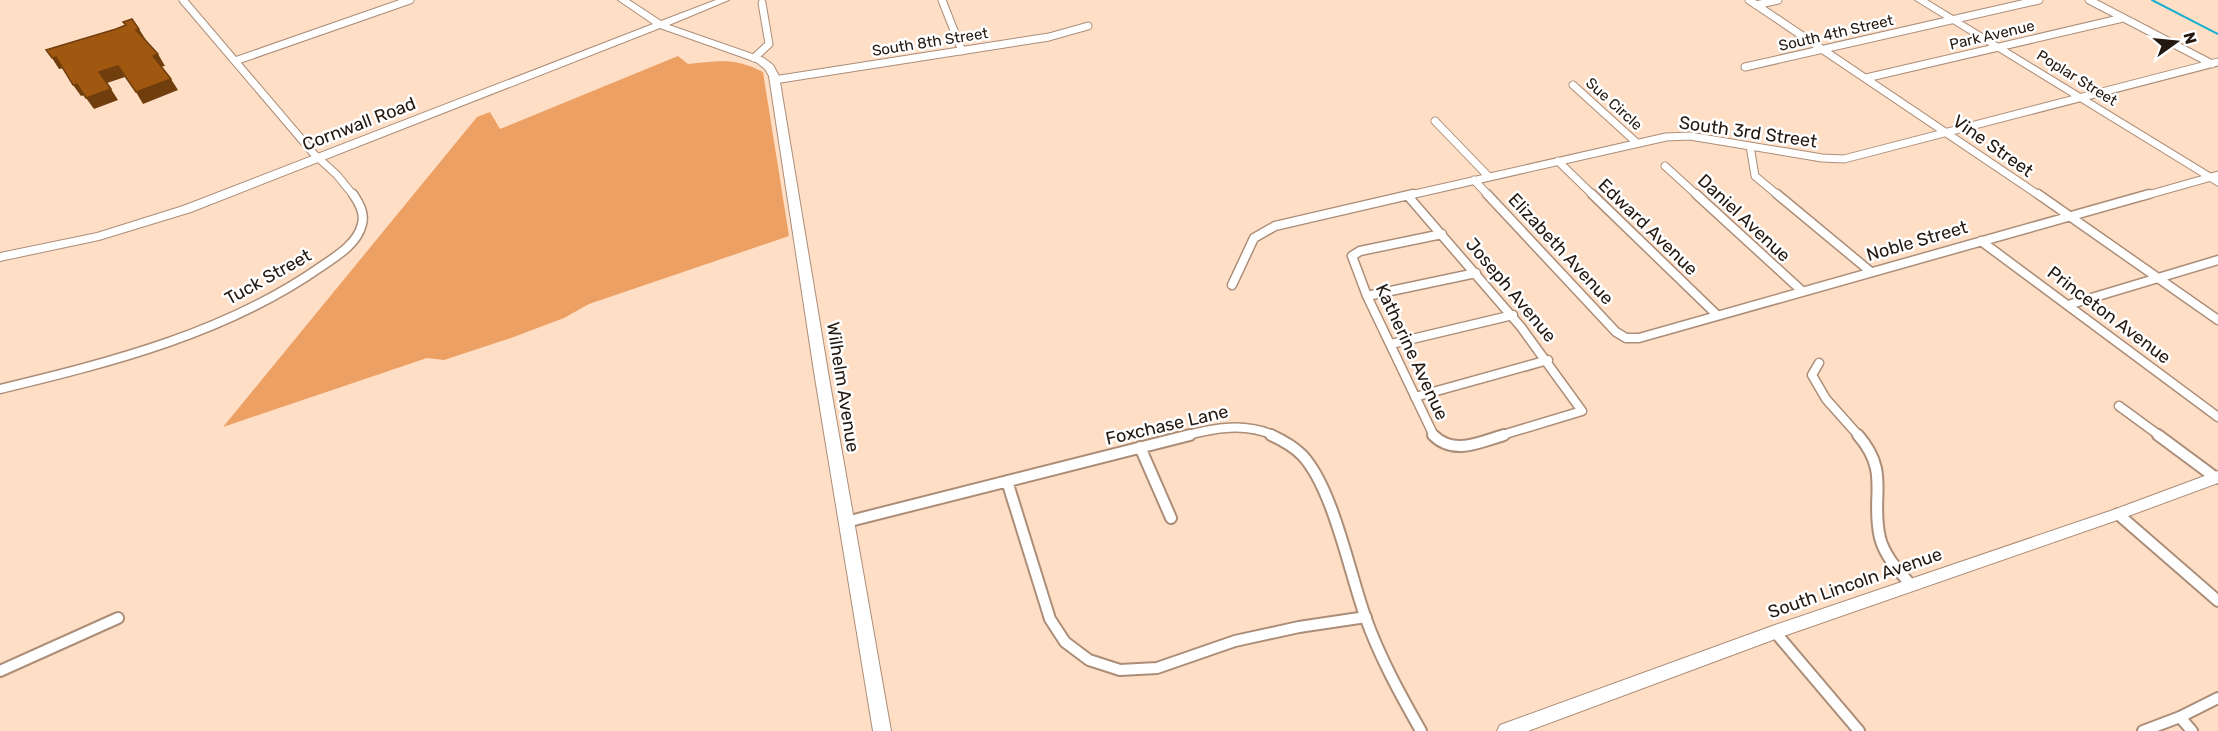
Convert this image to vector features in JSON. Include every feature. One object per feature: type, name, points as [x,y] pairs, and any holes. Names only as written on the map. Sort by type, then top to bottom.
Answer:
[{"type":"street","name":"Tuck Street","points":[[0,389],[103,362],[200,329],[263,303],[315,272],[349,244],[359,232],[363,219],[358,201],[183,0]]},
{"type":"street","points":[[235,62],[410,0]]},
{"type":"street","points":[[623,0],[660,25],[754,57],[769,68],[774,80]]},
{"type":"street","name":"Cornwall Road","points":[[0,257],[76,242],[154,220],[320,158],[724,0]]},
{"type":"street","points":[[942,0],[962,51]]},
{"type":"street","points":[[1752,2],[1778,0]]},
{"type":"street","name":"Poplar Street","points":[[1920,0],[2215,178]]},
{"type":"street","name":"South 4th Street","points":[[1745,67],[2039,0]]},
{"type":"street","points":[[2089,0],[2216,64]]},
{"type":"street","name":"Vine Street","points":[[1752,2],[1948,132],[2218,320]]},
{"type":"street","points":[[754,57],[768,44],[762,3]]},
{"type":"street","name":"Park Avenue","points":[[1866,78],[2123,18]]},
{"type":"street","name":"South 8th Street","points":[[774,80],[1048,37],[1088,26]]},
{"type":"street","name":"South 3rd Street","points":[[1232,285],[1254,238],[1267,229],[1636,143],[1679,135],[1822,158],[1844,159],[2216,64]]},
{"type":"street","name":"Wilhelm Avenue","points":[[774,80],[882,731]]},
{"type":"street","name":"Sue Circle","points":[[1572,84],[1636,143]]},
{"type":"street","points":[[1435,122],[1489,177]]},
{"type":"street","points":[[1750,146],[1755,176],[1871,272]]},
{"type":"street","name":"Edward Avenue","points":[[1558,161],[1717,315]]},
{"type":"street","name":"Daniel Avenue","points":[[1665,166],[1802,291]]},
{"type":"street","name":"Noble Street","points":[[1626,338],[1639,338],[2068,216],[2215,178]]},
{"type":"street","name":"Elizabeth Avenue","points":[[1474,180],[1616,332],[1626,338]]},
{"type":"street","name":"Joseph Avenue","points":[[1408,196],[1513,315],[1548,360],[1582,411]]},
{"type":"street","name":"Katherine Avenue","points":[[1442,234],[1360,251],[1352,256],[1367,296],[1431,433],[1439,441],[1460,448],[1582,411]]},
{"type":"street","name":"Princeton Avenue","points":[[1981,241],[2218,417]]},
{"type":"street","points":[[2068,305],[2218,260]]},
{"type":"street","points":[[1367,296],[1476,273]]},
{"type":"street","points":[[1391,344],[1513,315]]},
{"type":"street","points":[[1415,397],[1548,360]]},
{"type":"street","points":[[1819,363],[1812,375],[1822,395],[1875,461],[1878,480],[1878,536],[1886,555],[1911,585]]},
{"type":"street","points":[[2119,406],[2217,477]]},
{"type":"street","name":"Foxchase Lane","points":[[846,522],[1212,429],[1241,426],[1276,436],[1302,455],[1318,479],[1366,618],[1389,674],[1421,731]]},
{"type":"street","points":[[1140,447],[1171,518]]},
{"type":"street","name":"South Lincoln Avenue","points":[[1506,731],[1775,632],[2118,514],[2217,477]]},
{"type":"street","points":[[1007,481],[1050,619],[1065,642],[1089,660],[1120,670],[1156,668],[1235,641],[1299,627],[1366,618]]},
{"type":"street","points":[[2118,514],[2218,601]]},
{"type":"street","points":[[0,671],[118,618]]},
{"type":"street","points":[[1775,632],[1859,731]]},
{"type":"street","points":[[2143,731],[2180,717],[2218,698]]},
{"type":"street","points":[[2180,717],[2192,731]]},
{"type":"shaded area","points":[[678,56],[688,64],[735,62],[763,72],[789,236],[589,304],[564,318],[511,338],[444,360],[427,358],[223,427],[477,117],[490,112],[500,129]]},
{"type":"building","points":[[132,19],[139,29],[136,30],[158,54],[153,56],[171,79],[136,92],[118,66],[99,72],[111,89],[86,98],[77,84],[73,85],[56,57],[52,58],[46,50],[116,29],[126,25],[123,22]]},
{"type":"waterway","points":[[2152,0],[2218,34]]}]
